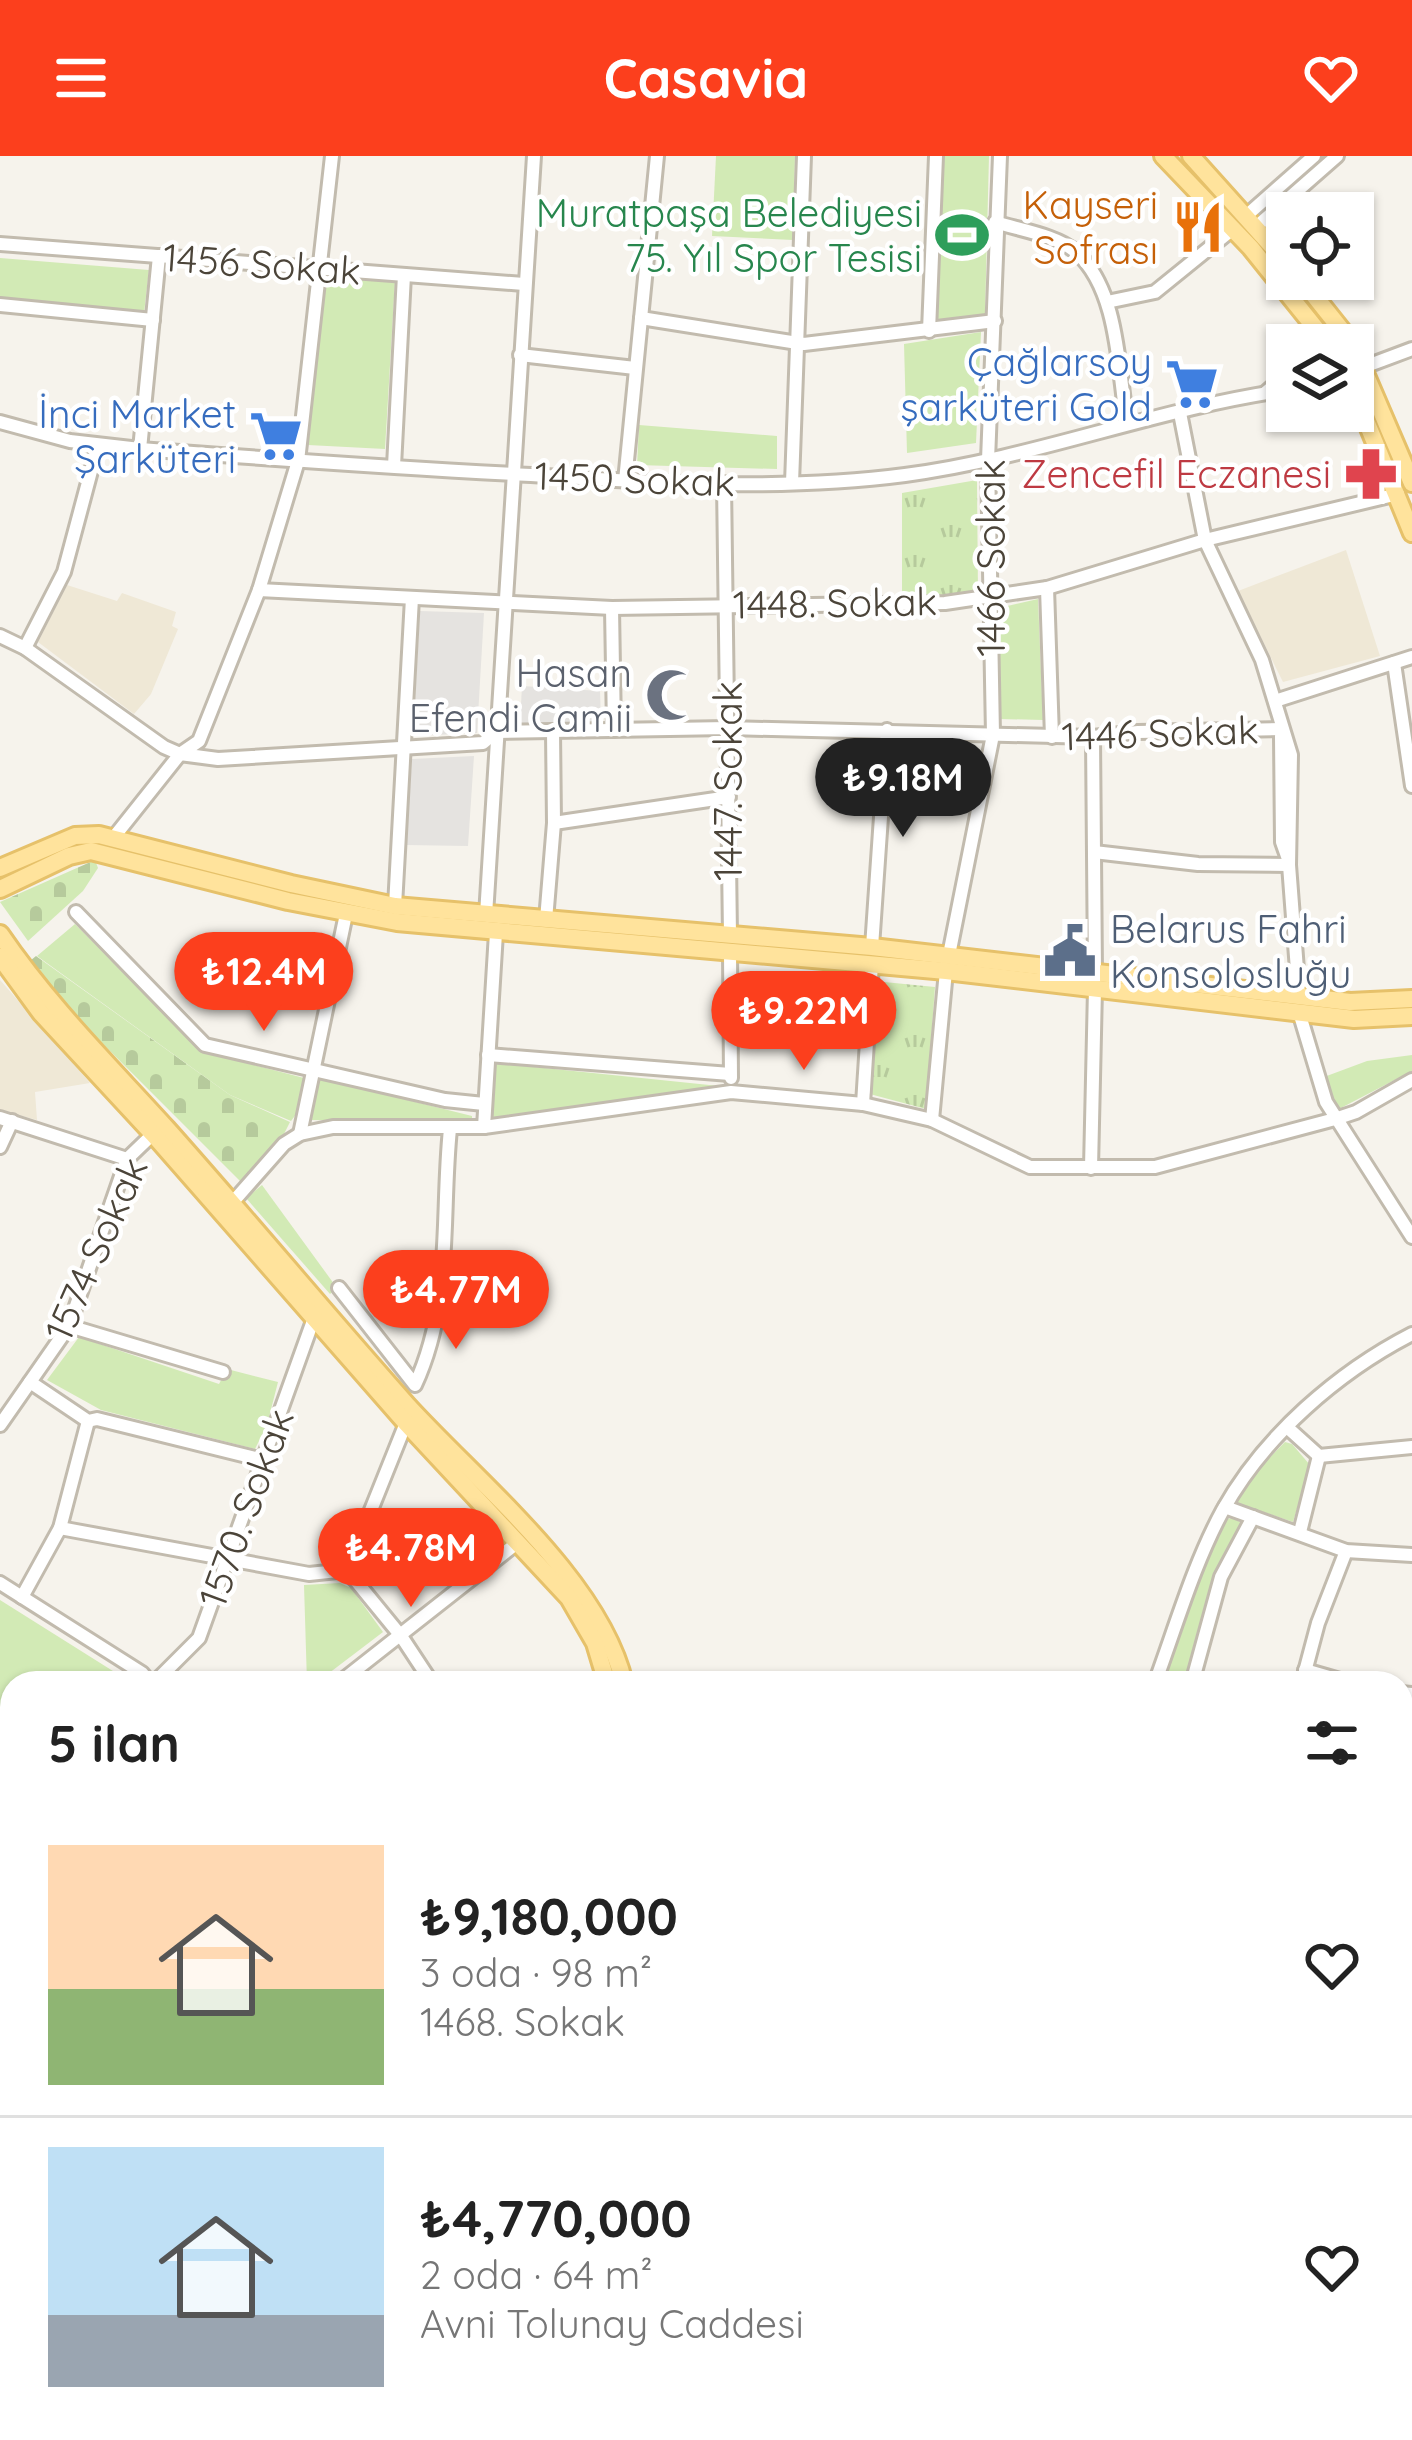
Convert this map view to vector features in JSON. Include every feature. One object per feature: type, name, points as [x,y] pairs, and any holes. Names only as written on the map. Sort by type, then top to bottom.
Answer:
[{"type":"main road","points":[[1163,156],[1266,244]]},
{"type":"main road","points":[[1191,156],[1245,224],[1313,324]]},
{"type":"main road","points":[[1319,300],[1340,324]]},
{"type":"main road","points":[[1374,398],[1405,489],[1412,533]]},
{"type":"main road","points":[[1374,429],[1405,489]]},
{"type":"main road","points":[[0,868],[75,836],[114,837],[395,906],[730,944]]},
{"type":"main road","points":[[0,889],[69,856],[91,851],[346,914],[496,933],[872,956],[1299,1004],[1412,999]]},
{"type":"main road","points":[[0,934],[52,1006],[409,1406],[581,1590],[609,1636],[620,1671]]},
{"type":"main road","points":[[0,957],[41,1012],[406,1424],[569,1598],[595,1643],[604,1671]]},
{"type":"main road","points":[[1299,1004],[1354,1019],[1412,1016]]},
{"type":"street","points":[[114,837],[180,754],[200,741],[259,590],[298,461],[332,156]]},
{"type":"street","points":[[486,915],[533,156]]},
{"type":"street","points":[[625,481],[658,156]]},
{"type":"street","points":[[792,483],[804,156]]},
{"type":"street","points":[[929,331],[935,156]]},
{"type":"street","name":"1466 Sokak","points":[[932,1120],[947,963],[992,735],[988,460],[1000,156]]},
{"type":"street","points":[[1245,224],[1314,156]]},
{"type":"street","points":[[1107,302],[1155,292],[1337,156]]},
{"type":"street","points":[[995,222],[1074,250],[1107,302],[1127,424]]},
{"type":"street","name":"1456 Sokak","points":[[0,244],[524,284]]},
{"type":"street","points":[[140,449],[160,256]]},
{"type":"street","points":[[394,466],[404,275]]},
{"type":"street","points":[[0,305],[153,320]]},
{"type":"street","points":[[641,318],[795,343],[995,321]]},
{"type":"street","points":[[1374,364],[1412,349]]},
{"type":"street","points":[[520,355],[635,368]]},
{"type":"street","name":"1450 Sokak","points":[[0,422],[98,445],[140,449],[625,481],[792,483],[907,475],[988,460],[1264,393]]},
{"type":"street","points":[[1180,412],[1205,540],[1262,660],[1282,729],[1282,842],[1289,865],[1299,1004],[1326,1102],[1412,1238]]},
{"type":"street","points":[[25,648],[64,572],[98,445]]},
{"type":"street","name":"1447. Sokak","points":[[724,483],[731,1092]]},
{"type":"street","name":"1448. Sokak","points":[[259,590],[612,608],[944,602],[1047,588],[1205,540],[1405,489]]},
{"type":"street","points":[[1047,588],[1052,737]]},
{"type":"street","points":[[395,906],[412,598]]},
{"type":"street","points":[[612,608],[614,730]]},
{"type":"street","points":[[0,636],[25,648],[180,754]]},
{"type":"street","points":[[1275,701],[1412,657]]},
{"type":"street","points":[[1394,663],[1412,786]]},
{"type":"street","name":"1446 Sokak","points":[[180,754],[246,758],[484,743],[496,732],[728,728],[1094,737],[1282,729]]},
{"type":"street","points":[[863,1104],[887,730]]},
{"type":"street","points":[[546,920],[554,823],[553,731]]},
{"type":"street","points":[[1091,1168],[1094,737]]},
{"type":"street","points":[[554,823],[729,797]]},
{"type":"street","points":[[1094,852],[1198,864],[1289,865]]},
{"type":"street","points":[[76,912],[197,1040],[313,1071],[484,1104]]},
{"type":"street","points":[[300,1134],[346,914]]},
{"type":"street","points":[[484,1127],[496,933]]},
{"type":"street","points":[[488,1054],[730,1074]]},
{"type":"street","points":[[232,1203],[284,1144],[300,1134],[333,1127],[484,1127],[731,1092],[863,1104],[932,1120],[1021,1164],[1155,1167],[1336,1119],[1412,1080]]},
{"type":"street","points":[[0,1147],[6,1120],[128,1159]]},
{"type":"street","points":[[339,1288],[415,1385],[430,1353],[440,1310],[450,1129]]},
{"type":"street","name":"1574 Sokak","points":[[0,1425],[69,1326],[128,1159],[153,1134]]},
{"type":"street","name":"1570. Sokak","points":[[165,1671],[199,1638],[314,1318]]},
{"type":"street","points":[[69,1326],[223,1372]]},
{"type":"street","points":[[1160,1671],[1210,1537],[1254,1466],[1348,1372],[1412,1334]]},
{"type":"street","points":[[30,1382],[88,1421],[97,1419],[262,1460]]},
{"type":"street","points":[[22,1597],[60,1528],[88,1421]]},
{"type":"street","points":[[347,1570],[406,1424]]},
{"type":"street","points":[[1288,1428],[1319,1456],[1412,1447]]},
{"type":"street","points":[[1300,1532],[1319,1456]]},
{"type":"street","points":[[1225,1507],[1346,1551],[1412,1555]]},
{"type":"street","points":[[1195,1671],[1220,1577],[1253,1517]]},
{"type":"street","points":[[60,1528],[309,1574],[347,1570]]},
{"type":"street","points":[[356,1671],[517,1544]]},
{"type":"street","points":[[1306,1671],[1346,1551]]},
{"type":"street","points":[[347,1570],[424,1671]]},
{"type":"street","points":[[0,1583],[139,1671]]},
{"type":"shaded area","points":[[1346,550],[1380,656],[1283,682],[1238,591]]},
{"type":"shaded area","points":[[67,585],[117,601],[122,593],[176,612],[172,626],[178,629],[151,694],[134,714],[38,642]]},
{"type":"shaded area","points":[[420,611],[484,613],[477,733],[413,736]]},
{"type":"shaded area","points":[[522,686],[600,691],[601,723],[520,723]]},
{"type":"shaded area","points":[[474,756],[468,846],[406,845],[412,759]]},
{"type":"shaded area","points":[[0,980],[90,1083],[35,1092],[37,1120],[0,1110]]},
{"type":"green space","points":[[716,156],[795,156],[793,240],[712,236]]},
{"type":"green space","name":"Muratpaşa Belediyesi 75. Yıl Spor Tesisi","points":[[939,156],[989,156],[985,315],[936,322]]},
{"type":"green space","points":[[0,258],[149,270],[144,313],[0,301]]},
{"type":"green space","points":[[335,276],[395,281],[385,449],[308,445],[326,281]]},
{"type":"green space","points":[[981,332],[976,443],[907,453],[904,344]]},
{"type":"green space","points":[[639,425],[777,436],[777,469],[637,465]]},
{"type":"green space","points":[[977,480],[978,595],[902,598],[902,493]]},
{"type":"green space","points":[[1038,599],[1043,720],[1000,719],[999,608]]},
{"type":"green space","points":[[95,860],[98,868],[83,891],[28,941],[0,902]]},
{"type":"green space","points":[[75,924],[200,1051],[304,1078],[300,1109],[291,1121],[230,1095],[37,956]]},
{"type":"green space","points":[[36,956],[230,1095],[290,1122],[277,1148],[241,1182],[59,1000],[30,961]]},
{"type":"green space","points":[[874,981],[935,987],[926,1109],[866,1093]]},
{"type":"green space","points":[[1412,1055],[1412,1071],[1337,1110],[1324,1077],[1367,1061]]},
{"type":"green space","points":[[495,1063],[719,1086],[491,1121]]},
{"type":"green space","points":[[319,1078],[472,1116],[472,1123],[311,1120]]},
{"type":"green space","points":[[262,1185],[337,1288],[330,1294],[246,1198]]},
{"type":"green space","points":[[79,1337],[219,1384],[227,1369],[278,1382],[255,1449],[101,1410],[47,1380]]},
{"type":"green space","points":[[1285,1442],[1310,1465],[1293,1522],[1233,1502],[1237,1491]]},
{"type":"green space","points":[[1223,1519],[1241,1523],[1207,1601],[1187,1671],[1166,1671],[1214,1530]]},
{"type":"green space","points":[[340,1583],[351,1588],[383,1632],[332,1671],[307,1671],[304,1585]]},
{"type":"green space","points":[[0,1600],[113,1671],[0,1671]]},
{"type":"place","name":"Kayseri Sofrası","points":[[1198,227]]},
{"type":"place","name":"Muratpaşa Belediyesi 75. Yıl Spor Tesisi","points":[[962,235]]},
{"type":"place","name":"Çağlarsoy şarküteri Gold","points":[[1192,384]]},
{"type":"place","name":"İnci Market Şarküteri","points":[[276,436]]},
{"type":"place","name":"Zencefil Eczanesi","points":[[1371,474]]},
{"type":"place","name":"Hasan Efendi Camii","points":[[672,695]]},
{"type":"place","name":"Belarus Fahri Konsolosluğu","points":[[1070,951]]}]
